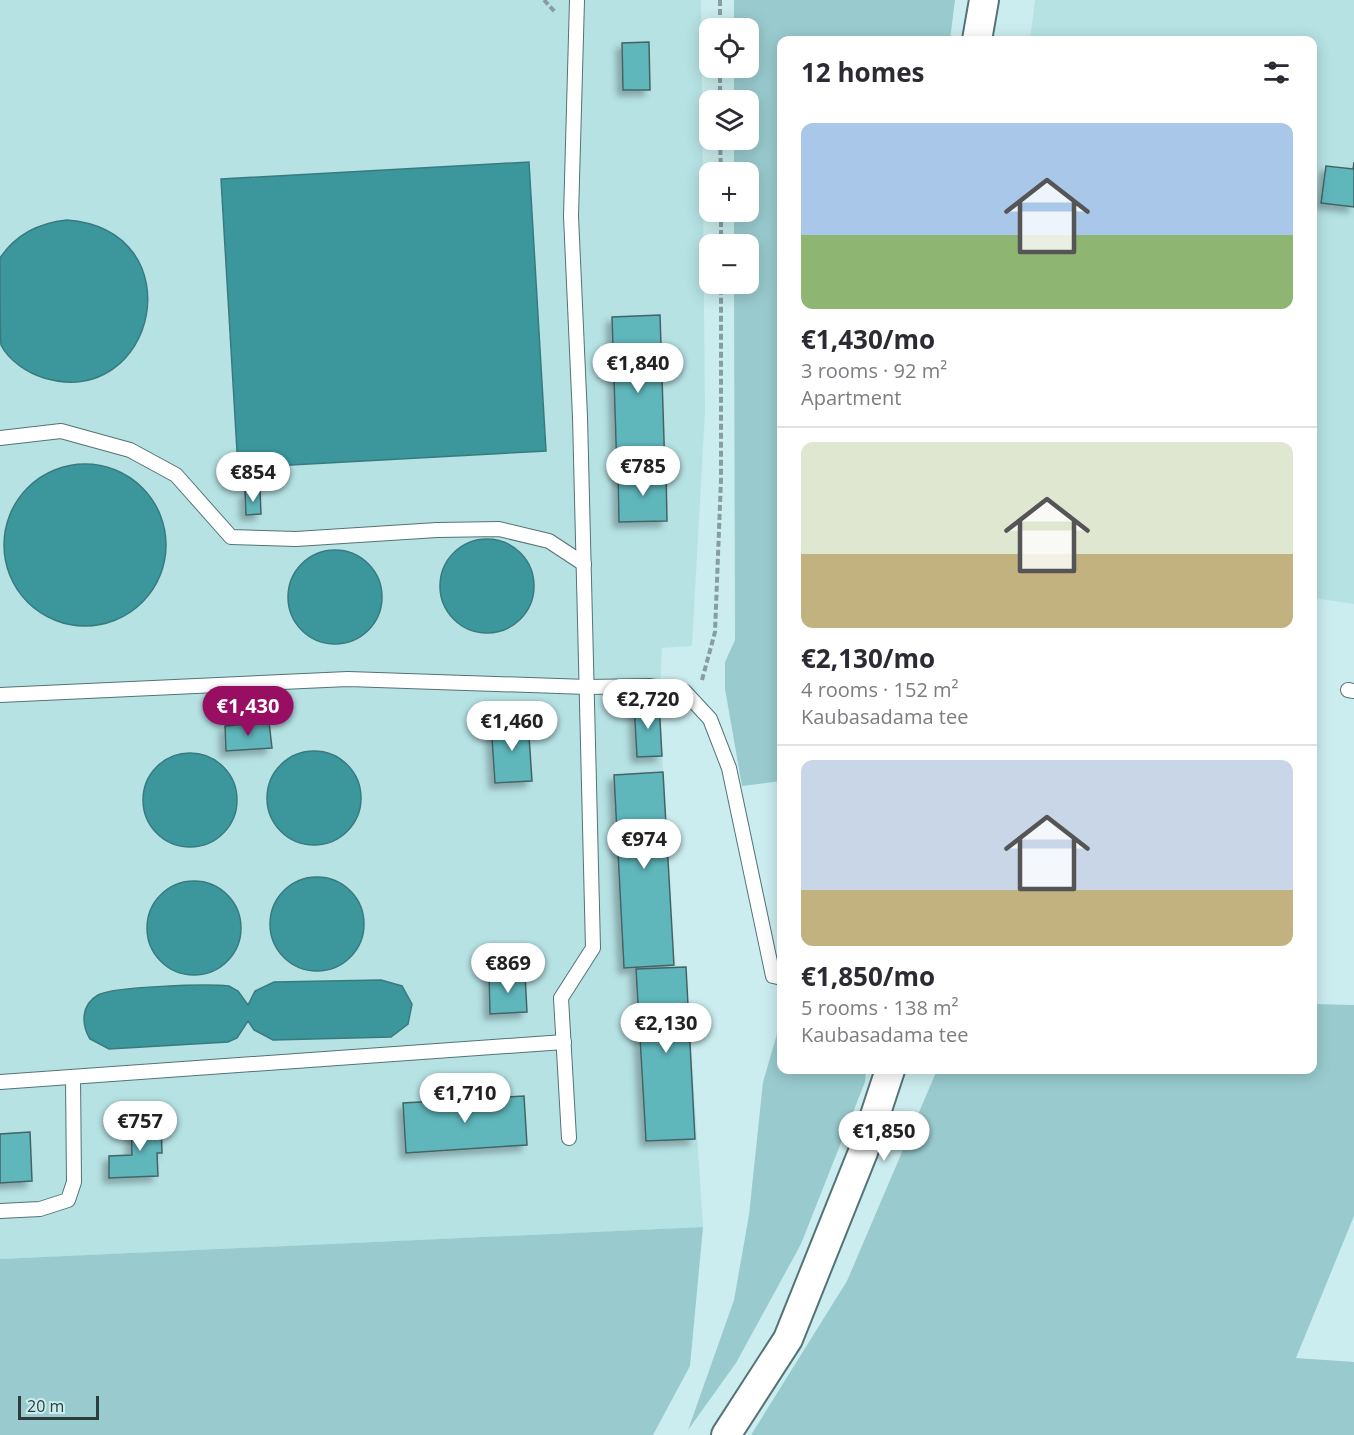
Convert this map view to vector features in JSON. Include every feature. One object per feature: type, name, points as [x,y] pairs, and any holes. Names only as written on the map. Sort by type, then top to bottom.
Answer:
[{"type":"street","points":[[978,36],[984,0]]},
{"type":"street","points":[[726,1435],[788,1339],[863,1152],[889,1074]]},
{"type":"lane","points":[[569,1138],[561,998],[593,948],[584,564],[571,216],[578,0]]},
{"type":"lane","points":[[0,438],[61,431],[130,450],[176,475],[231,537],[296,539],[437,530],[499,529],[549,541],[584,564]]},
{"type":"lane","points":[[0,695],[348,679],[587,687],[649,686],[685,692],[710,720],[729,768],[773,976],[777,977]]},
{"type":"lane","points":[[0,1082],[564,1042]]},
{"type":"lane","points":[[0,1211],[40,1209],[68,1200],[74,1182],[73,1077]]},
{"type":"path","points":[[720,0],[720,18]]},
{"type":"path","points":[[696,704],[715,632],[721,479],[721,294]]},
{"type":"shaded area","points":[[0,0],[701,0],[699,78],[702,78],[702,90],[699,90],[699,150],[702,150],[703,162],[699,162],[699,222],[703,222],[703,234],[699,234],[699,294],[704,294],[705,412],[692,646],[662,648],[659,703],[674,965],[686,967],[703,1227],[0,1259]]},
{"type":"shaded area","points":[[734,0],[955,0],[950,36],[777,36],[777,782],[742,786],[725,689],[725,662],[735,640],[734,294],[759,294],[759,234],[734,234],[734,222],[759,222],[759,162],[734,162],[734,150],[759,150],[759,90],[734,90],[734,78],[759,78],[759,18],[734,18]]},
{"type":"shaded area","points":[[1035,0],[1354,0],[1354,604],[1317,599],[1317,36],[1030,36]]},
{"type":"shaded area","points":[[529,162],[546,451],[238,468],[221,179]]},
{"type":"shaded area","points":[[67,220],[108,231],[134,254],[146,283],[146,315],[135,345],[113,369],[83,381],[38,376],[25,370],[14,361],[1,345],[0,258],[13,242],[29,231]]},
{"type":"shaded area","points":[[85,464],[116,470],[142,488],[160,514],[166,545],[160,576],[142,602],[116,620],[85,626],[54,620],[28,602],[10,576],[4,545],[10,514],[28,488],[54,470]]},
{"type":"shaded area","points":[[487,539],[505,543],[520,553],[530,568],[534,586],[530,604],[520,619],[505,629],[487,633],[469,629],[454,619],[444,604],[440,586],[444,568],[454,553],[469,543]]},
{"type":"shaded area","points":[[335,550],[353,554],[368,564],[378,579],[382,597],[378,615],[368,630],[353,640],[335,644],[317,640],[302,630],[292,615],[288,597],[292,579],[302,564],[317,554]]},
{"type":"shaded area","points":[[314,751],[332,755],[347,765],[357,780],[361,798],[357,816],[347,831],[332,841],[314,845],[296,841],[281,831],[271,816],[267,798],[271,780],[281,765],[296,755]]},
{"type":"shaded area","points":[[190,753],[208,757],[223,767],[233,782],[237,800],[233,818],[223,833],[208,843],[190,847],[172,843],[157,833],[147,818],[143,800],[147,782],[157,767],[172,757]]},
{"type":"shaded area","points":[[317,877],[335,881],[350,891],[360,906],[364,924],[360,942],[350,957],[335,967],[317,971],[299,967],[284,957],[274,942],[270,924],[274,906],[284,891],[299,881]]},
{"type":"shaded area","points":[[194,881],[212,885],[227,895],[237,910],[241,928],[237,946],[227,961],[212,971],[194,975],[176,971],[161,961],[151,946],[147,928],[151,910],[161,895],[176,885]]},
{"type":"shaded area","points":[[381,980],[402,986],[412,1004],[408,1024],[391,1037],[273,1040],[254,1030],[248,1021],[237,1038],[228,1042],[109,1049],[90,1039],[84,1021],[88,1004],[98,995],[107,992],[202,985],[229,986],[238,991],[248,1005],[255,991],[274,982]]},
{"type":"shaded area","points":[[1317,1004],[1354,1005],[1354,1216],[1296,1358],[1354,1362],[1354,1435],[751,1435],[847,1281],[935,1074],[1317,1074]]},
{"type":"shaded area","points":[[777,1034],[777,1074],[866,1074],[865,1082],[801,1244],[736,1363],[688,1430],[734,1300],[749,1215],[763,1082]]},
{"type":"shaded area","points":[[703,1227],[690,1366],[653,1435],[0,1435],[0,1259]]},
{"type":"building","points":[[649,42],[650,90],[623,90],[622,43]]},
{"type":"building","points":[[1354,162],[1354,207],[1321,203],[1326,166],[1353,169]]},
{"type":"building","points":[[660,315],[665,471],[617,473],[612,317]]},
{"type":"building","points":[[666,472],[667,521],[619,522],[618,474]]},
{"type":"building","points":[[245,491],[260,491],[261,514],[246,515]]},
{"type":"building","points":[[659,703],[662,756],[637,757],[634,704]]},
{"type":"building","points":[[528,721],[532,781],[495,783],[491,724]]},
{"type":"building","points":[[269,722],[272,748],[226,751],[225,726]]},
{"type":"building","points":[[663,772],[674,965],[624,968],[614,775]]},
{"type":"building","points":[[686,967],[695,1139],[646,1141],[636,969]]},
{"type":"building","points":[[525,974],[527,1012],[490,1014],[489,975]]},
{"type":"building","points":[[524,1096],[527,1145],[406,1153],[403,1103]]},
{"type":"building","points":[[161,1120],[162,1153],[157,1153],[158,1176],[109,1178],[109,1156],[132,1155],[131,1121]]},
{"type":"building","points":[[30,1132],[32,1181],[0,1183],[0,1134]]}]
